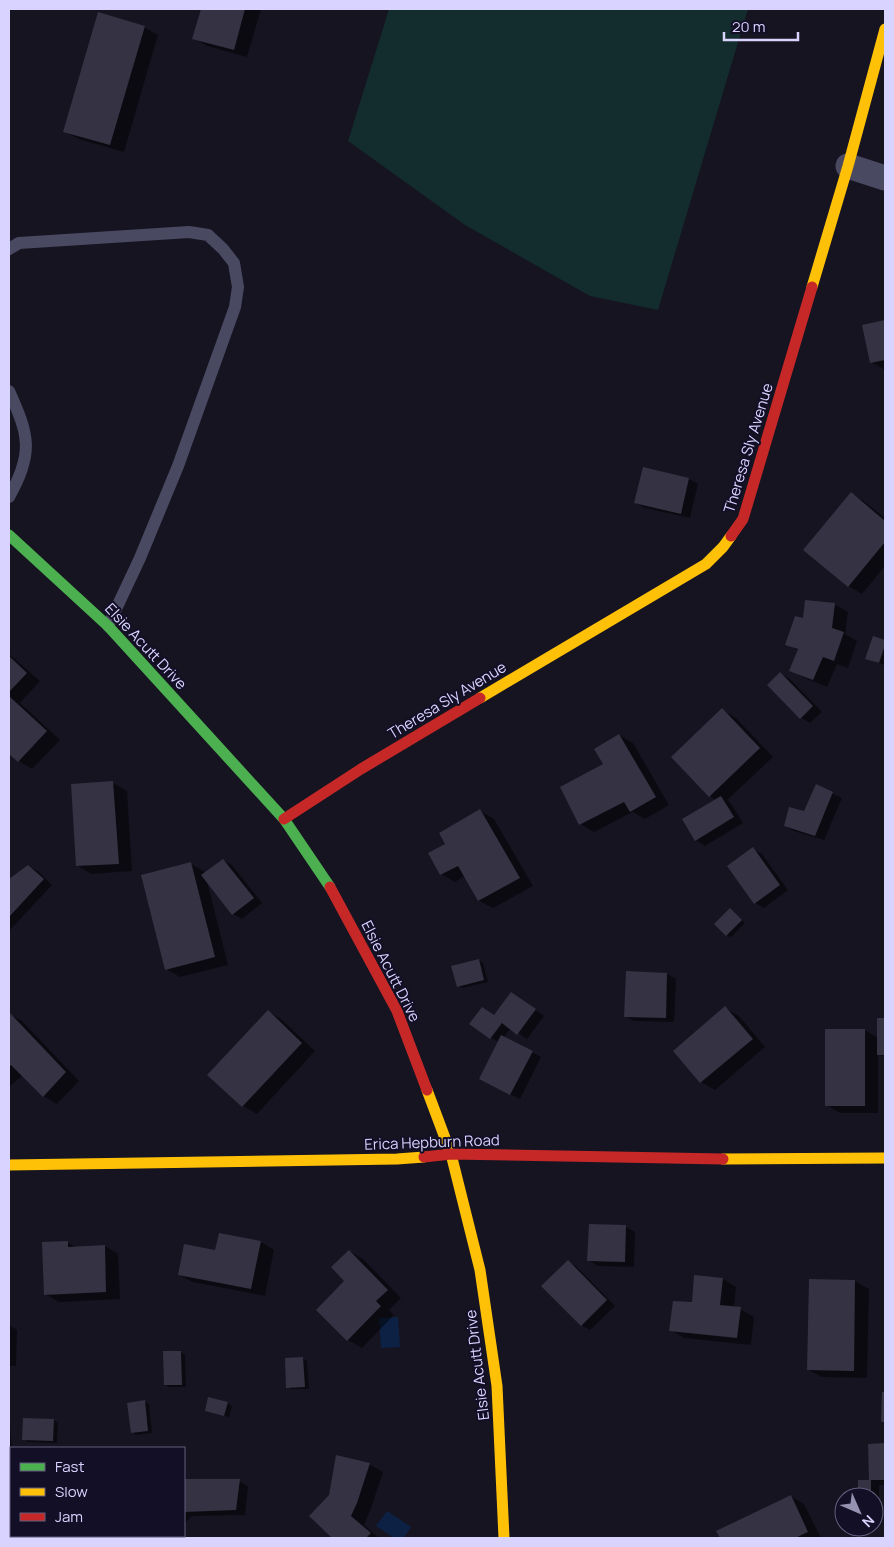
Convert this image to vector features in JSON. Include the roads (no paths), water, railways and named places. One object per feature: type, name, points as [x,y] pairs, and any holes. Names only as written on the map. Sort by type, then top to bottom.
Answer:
[{"type":"street","name":"Theresa Sly Avenue","points":[[284,819],[361,769],[706,564],[723,547],[743,519],[848,166],[885,29]]},
{"type":"street","points":[[848,166],[885,178]]},
{"type":"street","name":"Elsie Acutt Drive","points":[[9,535],[108,626],[284,819],[330,887],[397,1011],[451,1154],[480,1270],[497,1386],[504,1538]]},
{"type":"street","name":"Erica Hepburn Road","points":[[9,1165],[397,1159],[451,1154],[720,1159],[885,1158]]},
{"type":"lane","points":[[9,250],[19,243],[189,232],[208,235],[223,248],[234,264],[238,287],[231,316],[178,466],[140,558],[108,626]]},
{"type":"lane","points":[[9,391],[22,419],[26,442],[25,464],[9,497]]},
{"type":"water","points":[[398,1317],[400,1347],[381,1348],[379,1318]]},
{"type":"water","points":[[387,1511],[411,1527],[404,1538],[394,1538],[376,1526]]}]
